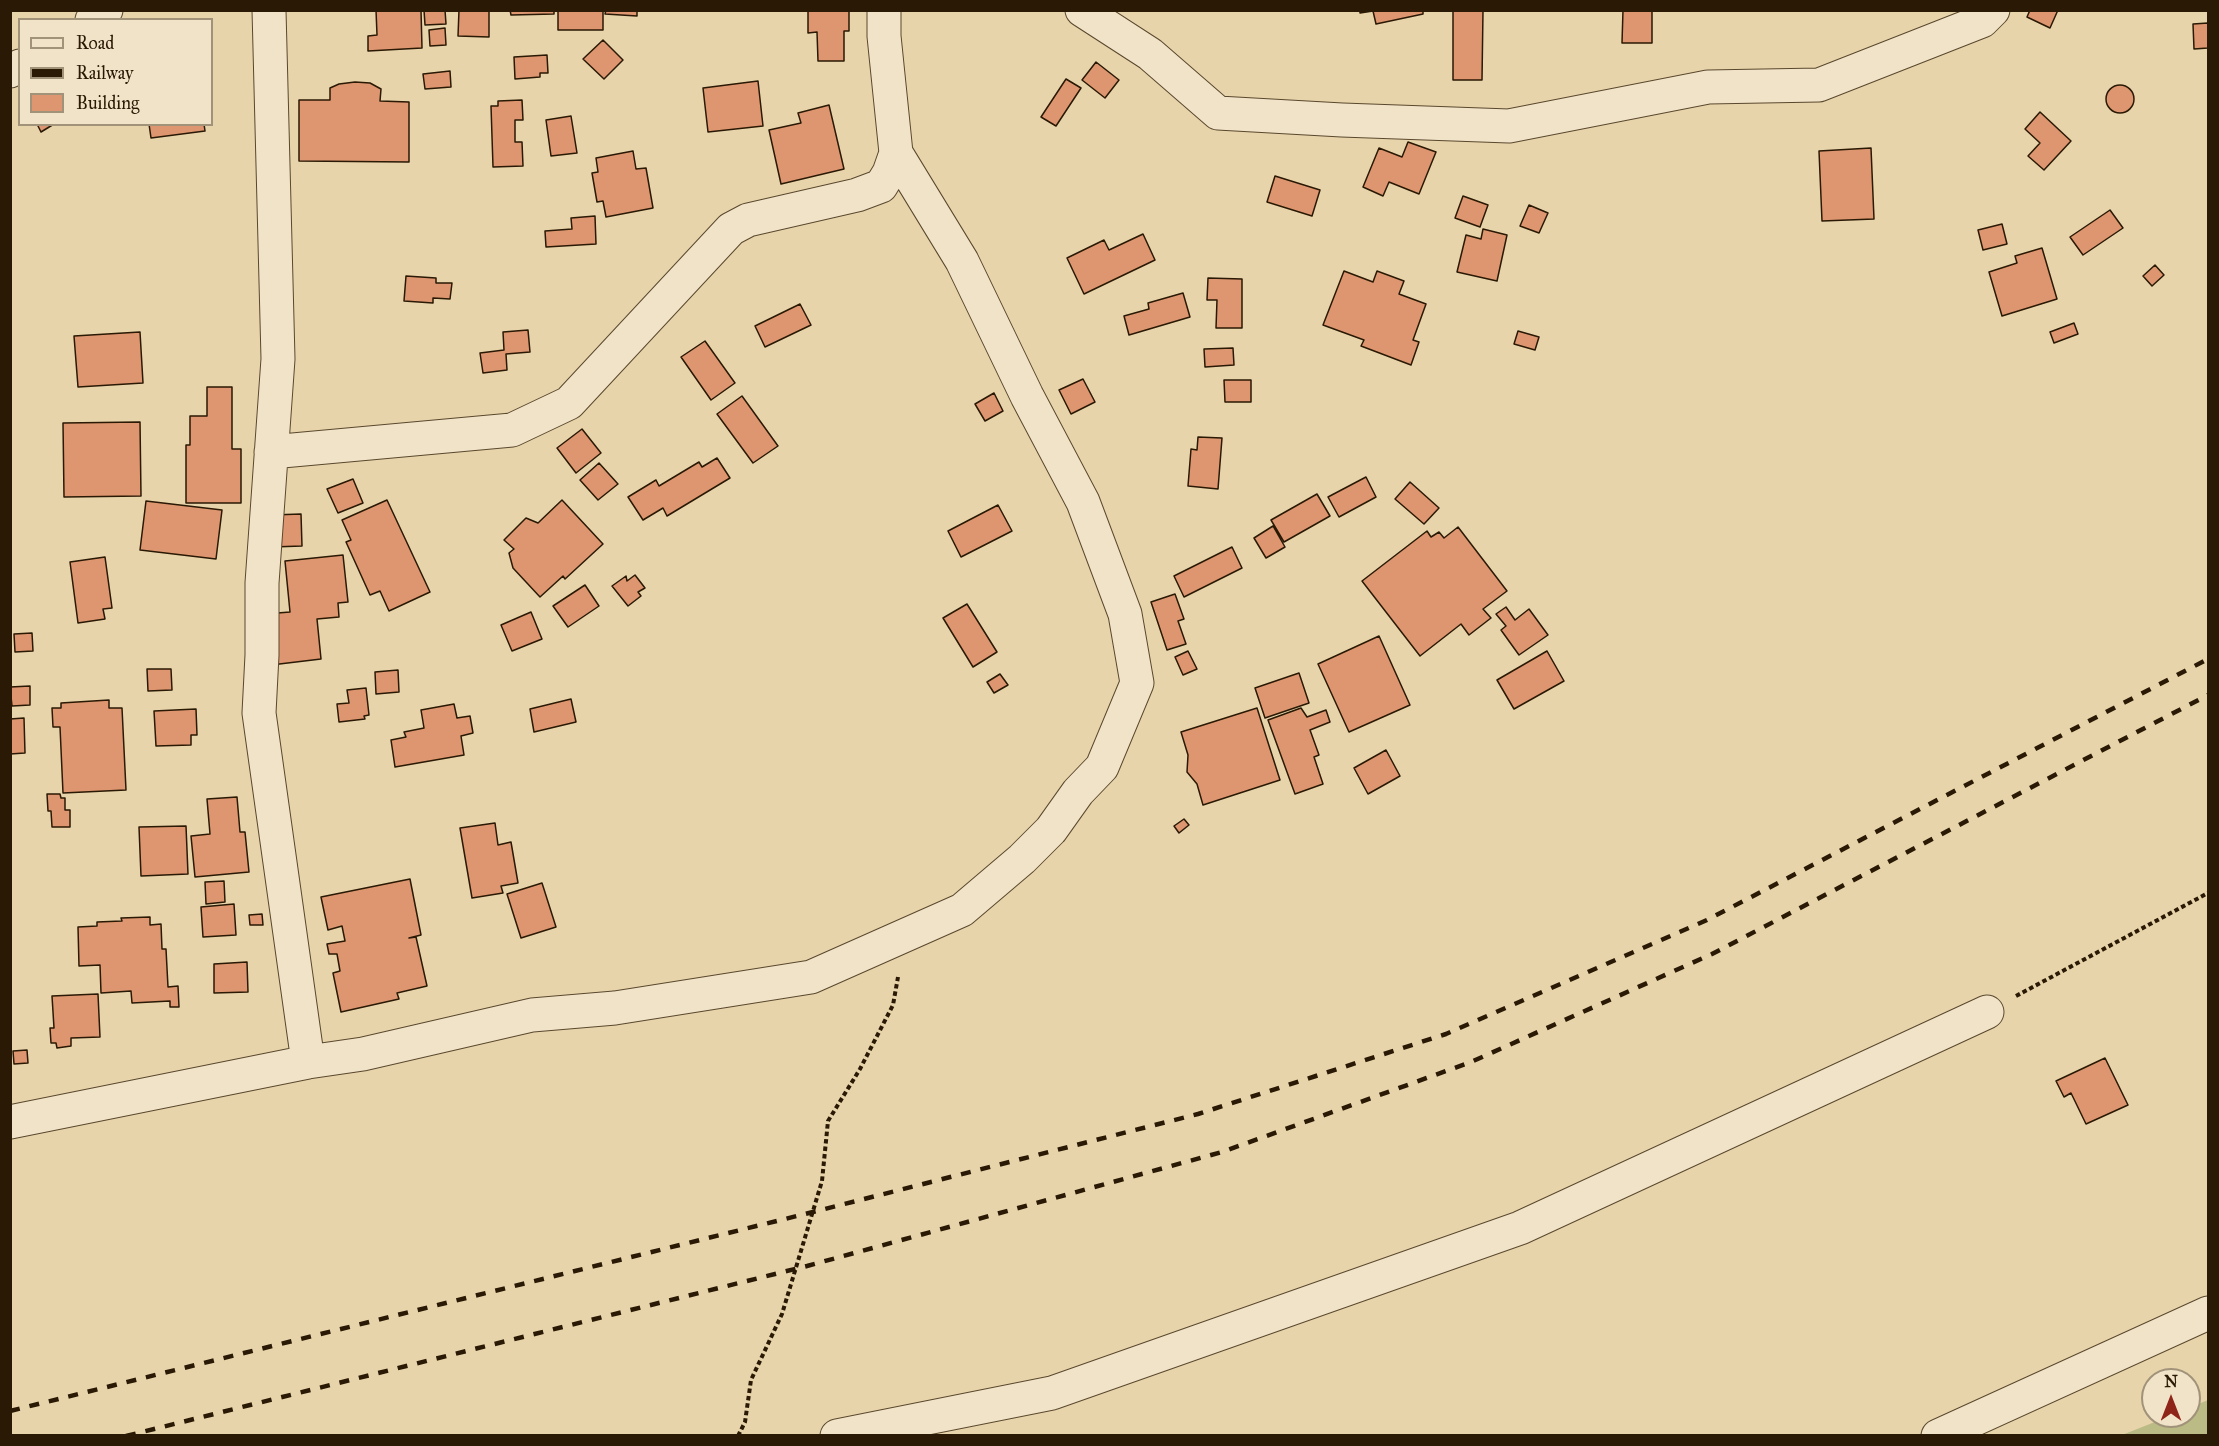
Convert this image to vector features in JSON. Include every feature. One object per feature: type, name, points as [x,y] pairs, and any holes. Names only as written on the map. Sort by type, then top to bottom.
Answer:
[{"type":"street","points":[[269,10],[278,359],[262,583],[259,713],[309,1062]]},
{"type":"street","points":[[10,1122],[309,1062],[363,1054],[532,1016],[615,1008],[810,976],[962,910],[1022,859],[1051,830],[1078,792],[1102,767],[1137,683],[1125,614],[1083,502],[1027,396],[962,261],[896,153],[884,36],[885,10]]},
{"type":"street","points":[[1082,10],[1150,54],[1218,112],[1342,120],[1509,126],[1708,87],[1819,85],[1982,21],[1993,10]]},
{"type":"street","points":[[271,452],[512,430],[569,403],[731,229],[748,220],[857,195],[881,186],[896,153]]},
{"type":"street","points":[[837,1436],[1052,1393],[1520,1228],[1987,1012]]},
{"type":"street","points":[[1938,1436],[2208,1313]]},
{"type":"path","points":[[1987,1012],[2208,893]]},
{"type":"path","points":[[738,1436],[745,1422],[751,1380],[782,1314],[822,1181],[828,1121],[861,1069],[893,1005],[906,935]]},
{"type":"green space","points":[[2208,1400],[2208,1435],[2122,1435],[2141,1427],[2201,1428],[2201,1403]]},
{"type":"building","points":[[376,10],[421,10],[422,48],[368,51],[368,36],[377,35]]},
{"type":"building","points":[[424,10],[445,10],[446,24],[425,25]]},
{"type":"building","points":[[459,10],[489,10],[489,37],[458,36]]},
{"type":"building","points":[[510,10],[554,10],[554,14],[511,15]]},
{"type":"building","points":[[558,10],[603,10],[603,30],[558,30]]},
{"type":"building","points":[[606,10],[637,10],[637,16],[605,14]]},
{"type":"building","points":[[808,10],[849,10],[849,31],[844,31],[844,61],[818,61],[817,32],[808,33]]},
{"type":"building","points":[[1360,10],[1423,10],[1423,14],[1376,24],[1373,11],[1360,13]]},
{"type":"building","points":[[1623,10],[1652,10],[1652,43],[1622,43]]},
{"type":"building","points":[[2030,10],[2058,10],[2050,28],[2027,17]]},
{"type":"building","points":[[1453,11],[1483,11],[1482,80],[1453,80]]},
{"type":"building","points":[[2208,23],[2208,48],[2194,49],[2193,24]]},
{"type":"building","points":[[445,28],[446,45],[430,46],[429,30]]},
{"type":"building","points":[[603,40],[623,60],[604,79],[583,59]]},
{"type":"building","points":[[547,55],[548,73],[540,73],[540,77],[515,79],[514,57]]},
{"type":"building","points":[[1096,62],[1119,80],[1105,98],[1082,80]]},
{"type":"building","points":[[450,71],[451,87],[425,89],[423,74]]},
{"type":"building","points":[[1066,79],[1081,88],[1056,126],[1041,117]]},
{"type":"building","points":[[758,81],[763,126],[708,132],[703,88]]},
{"type":"building","points":[[355,82],[370,83],[381,89],[380,101],[409,102],[409,162],[299,161],[299,100],[330,100],[330,88]]},
{"type":"building","points":[[2120,85],[2130,89],[2134,99],[2130,109],[2120,113],[2110,109],[2106,99],[2110,89]]},
{"type":"building","points":[[522,100],[523,120],[515,120],[515,142],[522,142],[523,166],[493,167],[491,106],[498,106],[498,101]]},
{"type":"building","points":[[829,105],[844,169],[781,184],[769,130],[801,123],[798,113]]},
{"type":"building","points":[[2040,112],[2071,141],[2044,170],[2028,156],[2040,143],[2025,129]]},
{"type":"building","points":[[571,116],[577,153],[551,156],[546,120]]},
{"type":"building","points":[[38,126],[51,126],[41,132]]},
{"type":"building","points":[[149,126],[204,126],[205,131],[151,138]]},
{"type":"building","points":[[1408,142],[1436,152],[1419,194],[1389,182],[1383,196],[1363,187],[1379,148],[1402,157]]},
{"type":"building","points":[[1871,148],[1874,219],[1822,221],[1819,151]]},
{"type":"building","points":[[633,151],[636,169],[646,168],[653,208],[606,217],[603,201],[597,202],[592,173],[598,172],[596,158]]},
{"type":"building","points":[[1275,176],[1320,190],[1312,216],[1267,202]]},
{"type":"building","points":[[1463,196],[1488,205],[1480,227],[1455,218]]},
{"type":"building","points":[[1529,205],[1548,213],[1539,233],[1520,226]]},
{"type":"building","points":[[2110,210],[2123,228],[2083,255],[2070,237]]},
{"type":"building","points":[[595,216],[596,244],[546,247],[545,231],[572,229],[571,218]]},
{"type":"building","points":[[2002,224],[2007,244],[1983,250],[1978,230]]},
{"type":"building","points":[[1483,229],[1507,235],[1497,281],[1457,272],[1466,235],[1481,239]]},
{"type":"building","points":[[1143,234],[1155,260],[1084,294],[1067,258],[1104,240],[1109,250]]},
{"type":"building","points":[[2042,248],[2057,299],[2002,316],[1989,272],[2017,263],[2015,256]]},
{"type":"building","points":[[2155,265],[2164,275],[2152,286],[2143,276]]},
{"type":"building","points":[[1344,271],[1373,282],[1377,271],[1404,281],[1399,294],[1426,304],[1413,340],[1419,342],[1411,365],[1361,346],[1364,340],[1323,325]]},
{"type":"building","points":[[406,276],[436,278],[436,283],[452,283],[450,299],[433,298],[433,303],[404,301]]},
{"type":"building","points":[[1208,278],[1242,279],[1242,328],[1216,328],[1217,300],[1207,300]]},
{"type":"building","points":[[1183,293],[1190,317],[1129,335],[1124,316],[1149,309],[1148,303]]},
{"type":"building","points":[[800,304],[811,325],[765,347],[755,326]]},
{"type":"building","points":[[2074,323],[2078,334],[2054,343],[2050,332]]},
{"type":"building","points":[[528,330],[530,352],[506,354],[507,370],[483,373],[480,353],[504,350],[503,332]]},
{"type":"building","points":[[1518,331],[1539,337],[1535,350],[1514,344]]},
{"type":"building","points":[[140,332],[143,383],[78,387],[74,336]]},
{"type":"building","points":[[705,341],[735,383],[711,400],[681,357]]},
{"type":"building","points":[[1233,348],[1234,365],[1205,367],[1204,349]]},
{"type":"building","points":[[1083,379],[1095,402],[1071,414],[1059,390]]},
{"type":"building","points":[[1224,380],[1251,380],[1251,402],[1225,402]]},
{"type":"building","points":[[207,387],[232,387],[232,449],[241,449],[241,503],[186,503],[186,445],[190,445],[190,416],[207,416]]},
{"type":"building","points":[[994,393],[1003,411],[985,421],[975,404]]},
{"type":"building","points":[[742,396],[778,446],[753,463],[717,414]]},
{"type":"building","points":[[140,422],[141,496],[64,497],[63,423]]},
{"type":"building","points":[[582,429],[601,453],[576,473],[557,448]]},
{"type":"building","points":[[1198,437],[1222,438],[1218,489],[1188,486],[1191,449],[1197,450]]},
{"type":"building","points":[[717,458],[730,478],[667,516],[663,508],[643,520],[628,497],[656,480],[659,486],[699,462],[702,467]]},
{"type":"building","points":[[599,463],[618,484],[598,500],[580,480]]},
{"type":"building","points":[[1366,477],[1376,497],[1339,517],[1328,497]]},
{"type":"building","points":[[353,479],[363,503],[338,513],[327,489]]},
{"type":"building","points":[[1410,482],[1439,508],[1424,524],[1395,499]]},
{"type":"building","points":[[1317,494],[1330,516],[1284,542],[1271,520]]},
{"type":"building","points":[[387,500],[430,592],[389,611],[380,591],[370,595],[346,542],[351,540],[342,520]]},
{"type":"building","points":[[562,500],[603,544],[565,579],[563,576],[540,597],[513,568],[509,553],[514,549],[504,540],[526,518],[538,523]]},
{"type":"building","points":[[146,501],[222,510],[216,559],[140,550]]},
{"type":"building","points":[[998,505],[1012,531],[961,557],[948,531]]},
{"type":"building","points":[[301,514],[302,546],[272,547],[272,515]]},
{"type":"building","points":[[1273,526],[1285,547],[1266,558],[1254,538]]},
{"type":"building","points":[[1458,527],[1507,591],[1483,609],[1491,618],[1469,635],[1461,624],[1420,656],[1362,581],[1427,531],[1431,537],[1439,532],[1444,538]]},
{"type":"building","points":[[1232,547],[1242,568],[1184,597],[1174,576]]},
{"type":"building","points":[[343,555],[348,602],[338,603],[339,617],[317,619],[321,659],[271,665],[265,614],[290,612],[285,561]]},
{"type":"building","points":[[105,557],[112,608],[103,609],[105,619],[78,623],[70,562]]},
{"type":"building","points":[[635,575],[645,588],[638,592],[641,596],[628,606],[612,586],[626,576],[627,581]]},
{"type":"building","points":[[585,585],[599,606],[568,627],[553,606]]},
{"type":"building","points":[[1175,594],[1184,619],[1178,621],[1186,644],[1167,650],[1151,602]]},
{"type":"building","points":[[967,604],[997,652],[973,667],[943,618]]},
{"type":"building","points":[[1506,607],[1515,620],[1529,609],[1548,635],[1519,655],[1501,630],[1506,626],[1496,614]]},
{"type":"building","points":[[531,612],[542,639],[512,651],[501,625]]},
{"type":"building","points":[[32,633],[33,651],[15,652],[14,634]]},
{"type":"building","points":[[1379,636],[1410,705],[1349,732],[1318,664]]},
{"type":"building","points":[[1188,651],[1197,669],[1183,675],[1175,657]]},
{"type":"building","points":[[1547,651],[1564,681],[1514,709],[1497,680]]},
{"type":"building","points":[[147,669],[171,669],[172,690],[148,691]]},
{"type":"building","points":[[398,670],[399,692],[376,694],[375,672]]},
{"type":"building","points":[[1299,673],[1309,703],[1265,718],[1255,688]]},
{"type":"building","points":[[1000,674],[1008,685],[994,693],[987,682]]},
{"type":"building","points":[[30,686],[30,705],[12,706],[10,687]]},
{"type":"building","points":[[366,688],[369,715],[364,716],[365,719],[339,722],[337,704],[349,703],[347,690]]},
{"type":"building","points":[[571,699],[576,722],[534,732],[530,709]]},
{"type":"building","points":[[109,700],[109,708],[122,708],[126,790],[63,793],[60,727],[53,727],[52,708],[61,708],[61,703]]},
{"type":"building","points":[[454,704],[457,718],[470,716],[473,733],[461,736],[464,755],[395,767],[391,740],[406,737],[404,732],[424,728],[421,710]]},
{"type":"building","points":[[1257,708],[1280,780],[1203,805],[1197,784],[1187,772],[1188,755],[1181,732]]},
{"type":"building","points":[[1301,708],[1307,717],[1326,710],[1330,722],[1310,730],[1319,755],[1314,757],[1323,784],[1295,794],[1268,720]]},
{"type":"building","points":[[196,709],[197,735],[191,735],[191,745],[156,746],[154,711]]},
{"type":"building","points":[[24,718],[25,753],[10,754],[10,719]]},
{"type":"building","points":[[1386,750],[1400,776],[1368,794],[1354,768]]},
{"type":"building","points":[[47,794],[60,794],[61,798],[65,798],[65,810],[70,810],[70,827],[52,827]]},
{"type":"building","points":[[237,797],[240,832],[245,832],[249,872],[195,877],[191,836],[210,834],[207,799]]},
{"type":"building","points":[[1184,819],[1189,825],[1179,833],[1174,826]]},
{"type":"building","points":[[495,823],[498,845],[511,842],[518,883],[501,886],[503,893],[472,898],[460,828]]},
{"type":"building","points":[[186,826],[188,874],[141,876],[139,827]]},
{"type":"building","points":[[410,879],[421,935],[409,938],[416,937],[427,986],[397,993],[399,999],[341,1012],[333,973],[340,971],[337,954],[329,954],[327,944],[345,941],[342,926],[328,930],[321,897]]},
{"type":"building","points":[[224,881],[225,902],[206,904],[205,882]]},
{"type":"building","points":[[542,883],[556,927],[521,938],[507,894]]},
{"type":"building","points":[[234,904],[236,935],[203,937],[201,907]]},
{"type":"building","points":[[262,914],[263,925],[250,925],[249,915]]},
{"type":"building","points":[[150,917],[150,925],[161,924],[162,949],[166,949],[168,987],[178,986],[179,1007],[170,1007],[170,1001],[132,1003],[131,991],[101,993],[100,965],[79,966],[78,927],[97,926],[97,922],[122,921],[121,918]]},
{"type":"building","points":[[247,962],[248,992],[214,993],[214,964]]},
{"type":"building","points":[[98,994],[100,1037],[71,1038],[71,1046],[57,1048],[56,1043],[51,1043],[50,1028],[54,1028],[52,996]]},
{"type":"building","points":[[27,1050],[28,1063],[14,1064],[13,1051]]},
{"type":"building","points":[[2105,1058],[2128,1105],[2086,1124],[2071,1093],[2064,1097],[2056,1081]]},
{"type":"railway","points":[[10,1411],[1198,1114],[1446,1034],[1707,920],[2208,659]]},
{"type":"railway","points":[[126,1436],[807,1266],[1222,1152],[1471,1062],[1712,954],[2208,695]]}]
